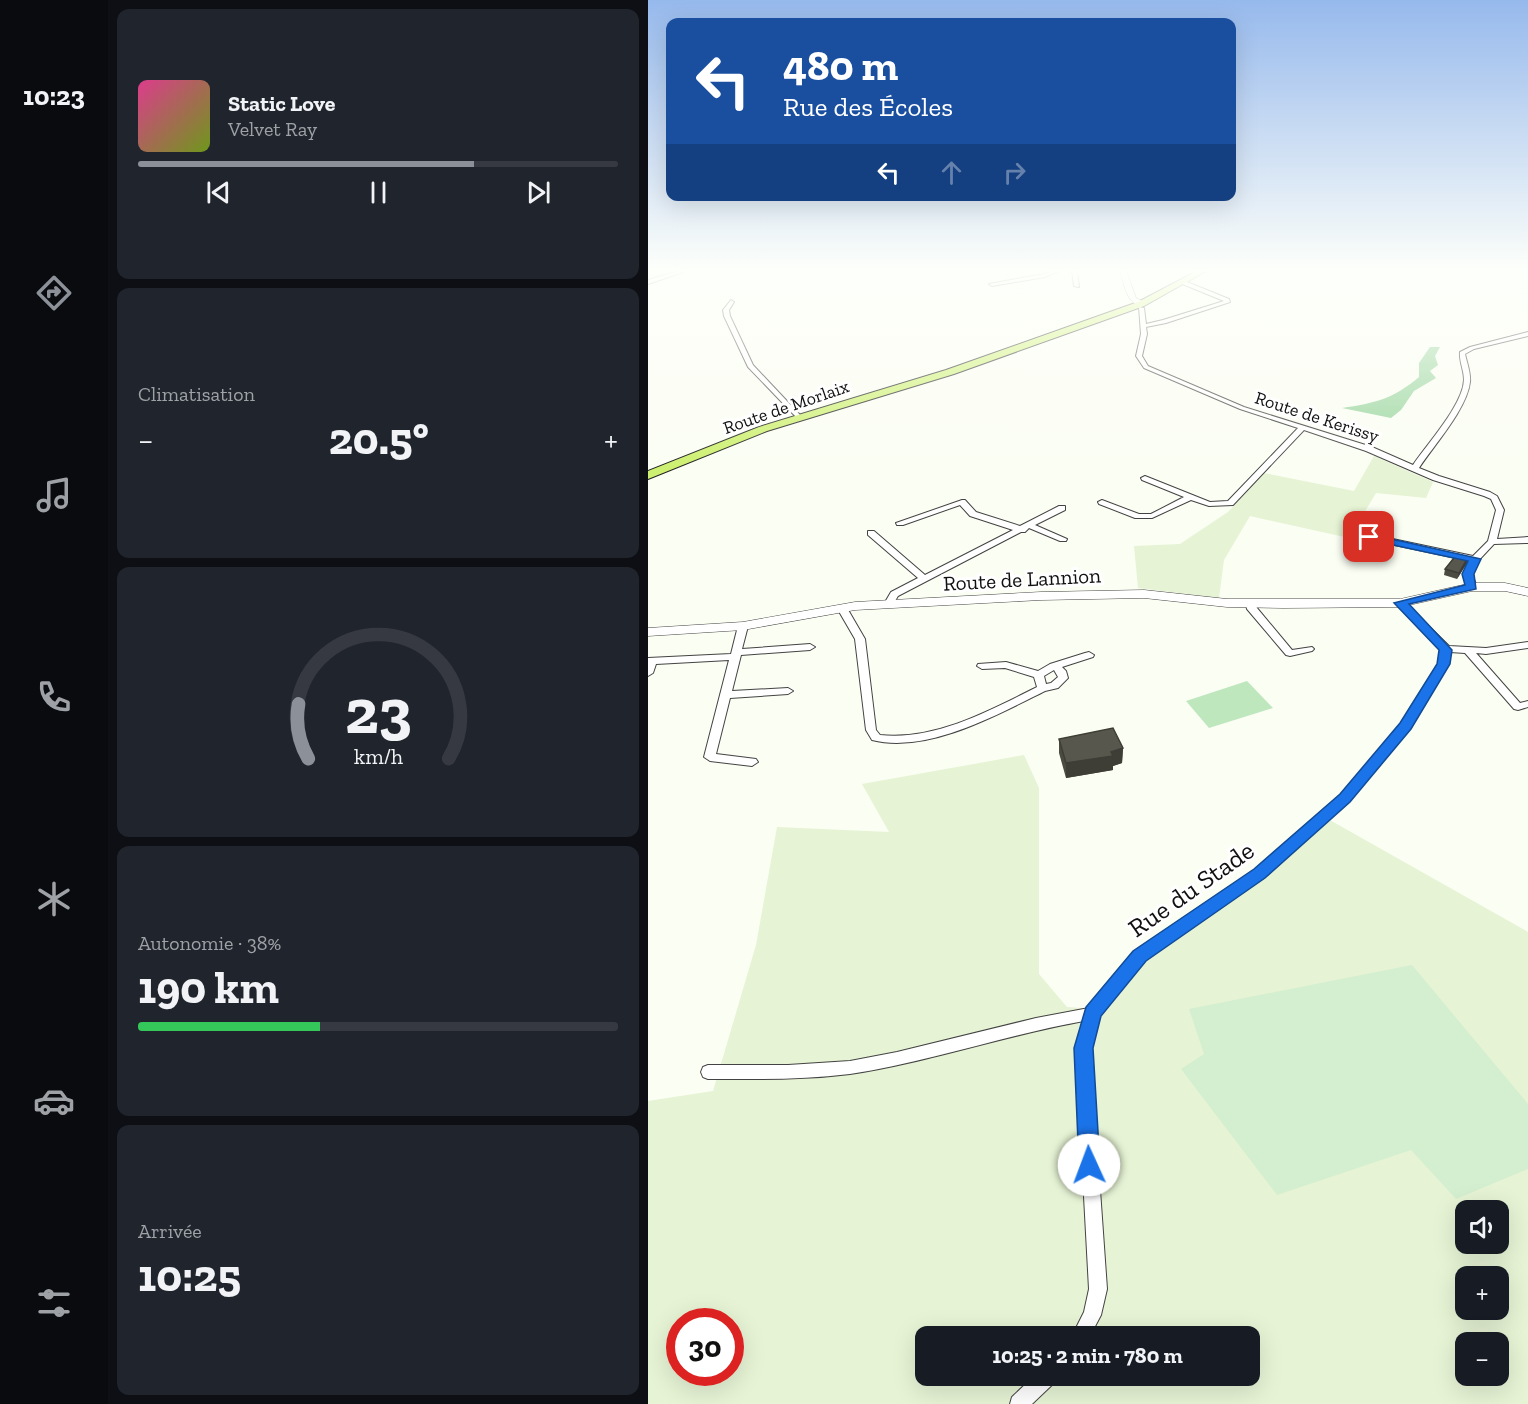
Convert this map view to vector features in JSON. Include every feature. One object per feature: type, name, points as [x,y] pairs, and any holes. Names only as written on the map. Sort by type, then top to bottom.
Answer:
[{"type":"main road","name":"Route de Morlaix","points":[[648,476],[799,417],[950,372],[1056,336]]},
{"type":"street","points":[[735,336],[744,358],[756,374],[799,417]]},
{"type":"street","name":"Route de Kerissy","points":[[1142,336],[1139,356],[1146,367],[1242,408],[1369,449],[1414,469],[1494,498],[1500,510],[1492,542]]},
{"type":"street","points":[[1414,469],[1434,442],[1464,392],[1467,381],[1462,353],[1522,336]]},
{"type":"street","points":[[1145,478],[1209,504],[1230,502],[1302,428]]},
{"type":"street","points":[[1102,502],[1138,516],[1152,516],[1190,497]]},
{"type":"street","points":[[900,523],[962,502],[973,514],[1063,539]]},
{"type":"street","points":[[890,604],[894,594],[1062,508]]},
{"type":"street","points":[[872,533],[921,581]]},
{"type":"street","points":[[1369,537],[1475,559]]},
{"type":"street","points":[[1472,587],[1468,574],[1475,559],[1492,542],[1528,540]]},
{"type":"street","points":[[918,603],[921,581]]},
{"type":"street","name":"Route de Lannion","points":[[648,632],[743,626],[842,608],[1041,596],[1133,594],[1251,604],[1400,603],[1472,587],[1505,587],[1528,592]]},
{"type":"street","points":[[1400,603],[1446,650],[1469,652],[1528,645]]},
{"type":"street","points":[[1251,604],[1251,609],[1290,653],[1309,649]]},
{"type":"street","points":[[842,608],[860,639],[871,730],[876,738],[891,742],[910,740],[993,713],[1042,688],[1054,686],[1063,678],[1061,671],[1053,666]]},
{"type":"street","points":[[743,626],[710,757],[752,762]]},
{"type":"street","points":[[648,673],[650,661],[810,647]]},
{"type":"street","name":"Rue du Stade","points":[[1086,1326],[1092,1315],[1098,1289],[1083,1048],[1093,1012],[1139,956],[1275,861],[1345,798],[1406,726],[1443,664],[1446,650]]},
{"type":"street","points":[[1469,652],[1518,707],[1528,704]]},
{"type":"street","points":[[982,666],[1006,665],[1039,675],[1053,666],[1089,655]]},
{"type":"street","points":[[1039,675],[1042,688]]},
{"type":"street","points":[[725,695],[788,691]]},
{"type":"street","points":[[708,1072],[778,1072],[867,1065],[1033,1022],[1093,1012]]},
{"type":"street","points":[[1019,1404],[1037,1386]]},
{"type":"green space","points":[[1430,347],[1440,347],[1435,356],[1438,365],[1430,371],[1436,378],[1414,391],[1401,410],[1391,418],[1342,408],[1383,399],[1410,384],[1419,377],[1419,363]]},
{"type":"green space","points":[[1374,456],[1433,482],[1426,498],[1376,493],[1349,538],[1250,516],[1224,560],[1219,598],[1138,588],[1134,546],[1180,544],[1228,512],[1264,473],[1354,491]]},
{"type":"green space","points":[[1247,681],[1273,708],[1209,728],[1186,701]]},
{"type":"green space","points":[[1024,755],[1039,788],[1039,974],[1067,1007],[1096,1009],[1150,950],[1328,819],[1528,932],[1528,1404],[648,1404],[648,1101],[713,1091],[756,945],[777,827],[889,832],[862,784]]},
{"type":"green space","points":[[1412,965],[1528,1104],[1528,1169],[1456,1199],[1411,1150],[1277,1195],[1181,1069],[1204,1054],[1189,1009]]},
{"type":"building","points":[[1457,554],[1468,557],[1459,573],[1445,569]]},
{"type":"building","points":[[1113,728],[1123,748],[1111,752],[1113,756],[1066,763],[1059,739]]},
{"type":"route","points":[[1089,1165],[1083,1048],[1093,1012],[1139,956],[1240,888],[1283,855],[1345,798],[1406,726],[1443,664],[1446,650],[1400,603],[1472,587],[1469,584],[1468,574],[1475,559],[1460,554],[1369,537]]}]
